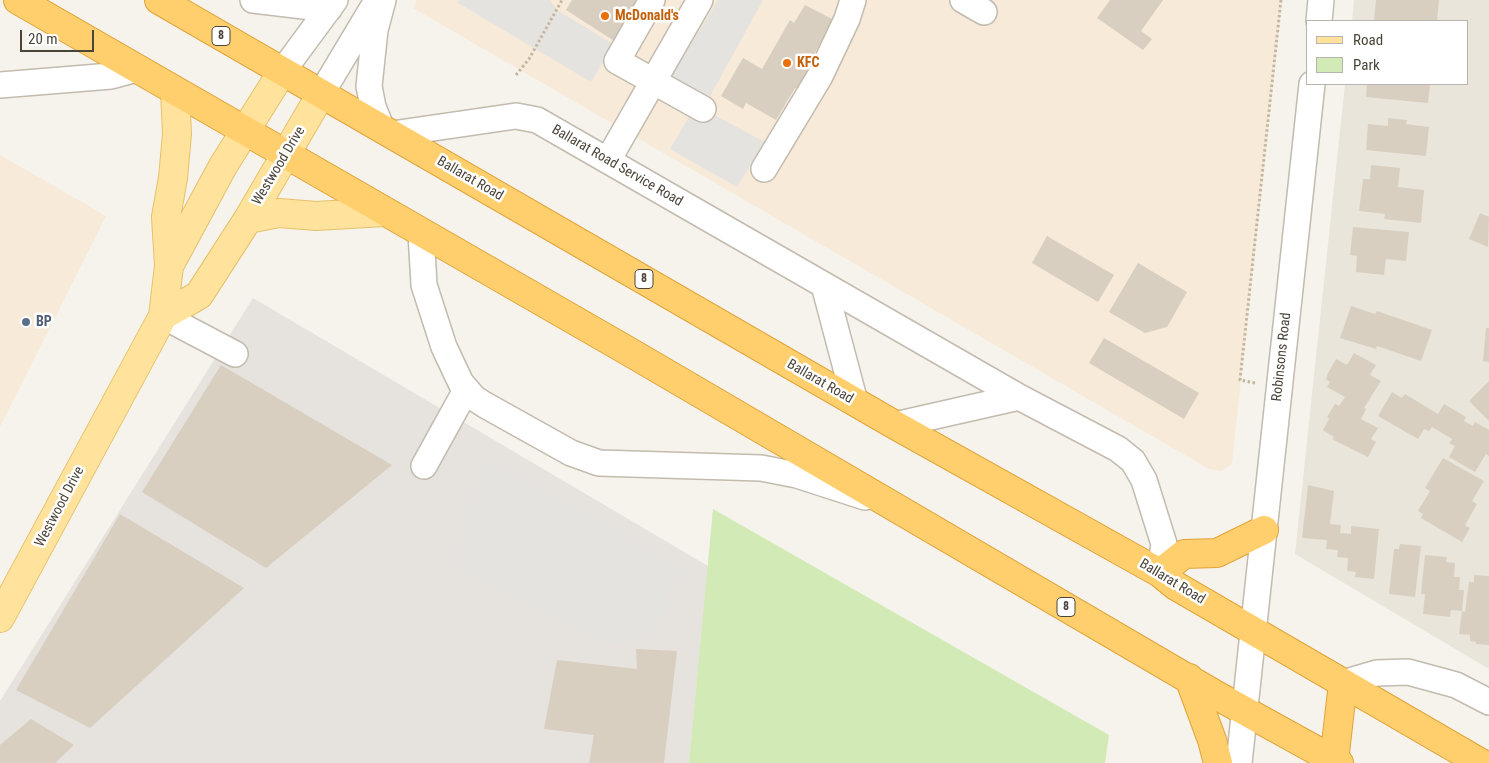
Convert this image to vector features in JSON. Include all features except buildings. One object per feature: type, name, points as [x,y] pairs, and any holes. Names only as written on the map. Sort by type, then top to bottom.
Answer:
[{"type":"highway","name":"8","points":[[18,0],[1336,762]]},
{"type":"highway","name":"Ballarat Road","points":[[159,0],[282,72],[387,130],[894,425],[1160,573],[1176,586],[1482,763]]},
{"type":"highway","points":[[1160,573],[1184,554],[1217,553],[1264,530]]},
{"type":"highway","points":[[1188,678],[1212,740],[1218,763]]},
{"type":"highway","points":[[1336,762],[1343,683]]},
{"type":"main road","name":"Westwood Drive","points":[[0,618],[163,316],[168,266],[223,166],[247,131],[282,72]]},
{"type":"main road","points":[[168,266],[166,217],[173,178],[176,143],[175,91]]},
{"type":"main road","name":"Westwood Drive","points":[[163,316],[198,294],[248,219],[321,94]]},
{"type":"main road","points":[[248,219],[279,213],[316,216],[384,212]]},
{"type":"street","points":[[253,0],[332,5]]},
{"type":"street","name":"Westwood Drive","points":[[321,94],[377,0]]},
{"type":"street","points":[[383,0],[375,30],[369,86],[373,106],[387,130]]},
{"type":"street","points":[[652,0],[617,61],[703,109]]},
{"type":"street","points":[[608,160],[700,0]]},
{"type":"street","points":[[764,169],[820,76],[847,19],[853,0]]},
{"type":"street","points":[[1319,20],[1321,0]]},
{"type":"street","name":"Westwood Drive","points":[[282,72],[332,5]]},
{"type":"street","points":[[0,85],[111,76],[138,69]]},
{"type":"street","name":"Robinsons Road","points":[[1245,710],[1312,85]]},
{"type":"street","name":"Ballarat Road Service Road","points":[[387,130],[516,116],[537,120],[1019,397],[1118,449],[1137,466],[1144,480],[1164,544],[1160,573]]},
{"type":"street","points":[[421,233],[422,272],[427,296],[447,357],[466,390],[485,405],[571,453],[598,464],[750,467],[774,470],[889,504]]},
{"type":"street","points":[[824,285],[855,402]]},
{"type":"street","points":[[163,316],[235,354]]},
{"type":"street","points":[[424,466],[466,390]]},
{"type":"street","points":[[894,425],[1019,397]]},
{"type":"street","points":[[1343,683],[1377,673],[1408,672],[1456,685],[1489,702]]},
{"type":"street","points":[[1239,763],[1245,710]]},
{"type":"path","points":[[516,75],[529,59],[562,0]]},
{"type":"path","points":[[1279,388],[1240,380],[1281,0]]},
{"type":"shaded area","points":[[417,0],[1282,0],[1232,463],[1222,471],[1209,469],[413,8]]},
{"type":"shaded area","points":[[460,0],[550,0],[558,11],[613,44],[591,82],[458,3]]},
{"type":"shaded area","points":[[718,0],[763,0],[703,109],[765,142],[737,187],[670,149],[696,105],[664,88]]},
{"type":"shaded area","points":[[1354,0],[1489,0],[1489,669],[1295,554],[1345,85],[1469,85],[1469,20],[1352,20]]},
{"type":"shaded area","name":"BP","points":[[0,155],[106,216],[0,427]]},
{"type":"shaded area","points":[[253,298],[708,566],[689,763],[0,763],[0,701]]},
{"type":"shaded area","points":[[485,460],[680,570],[650,633],[615,644],[457,567]]},
{"type":"green space","points":[[713,509],[1109,735],[1105,763],[689,763]]},
{"type":"place","name":"McDonald's","points":[[605,16]]},
{"type":"place","name":"KFC","points":[[787,63]]},
{"type":"place","name":"BP","points":[[26,322]]}]
